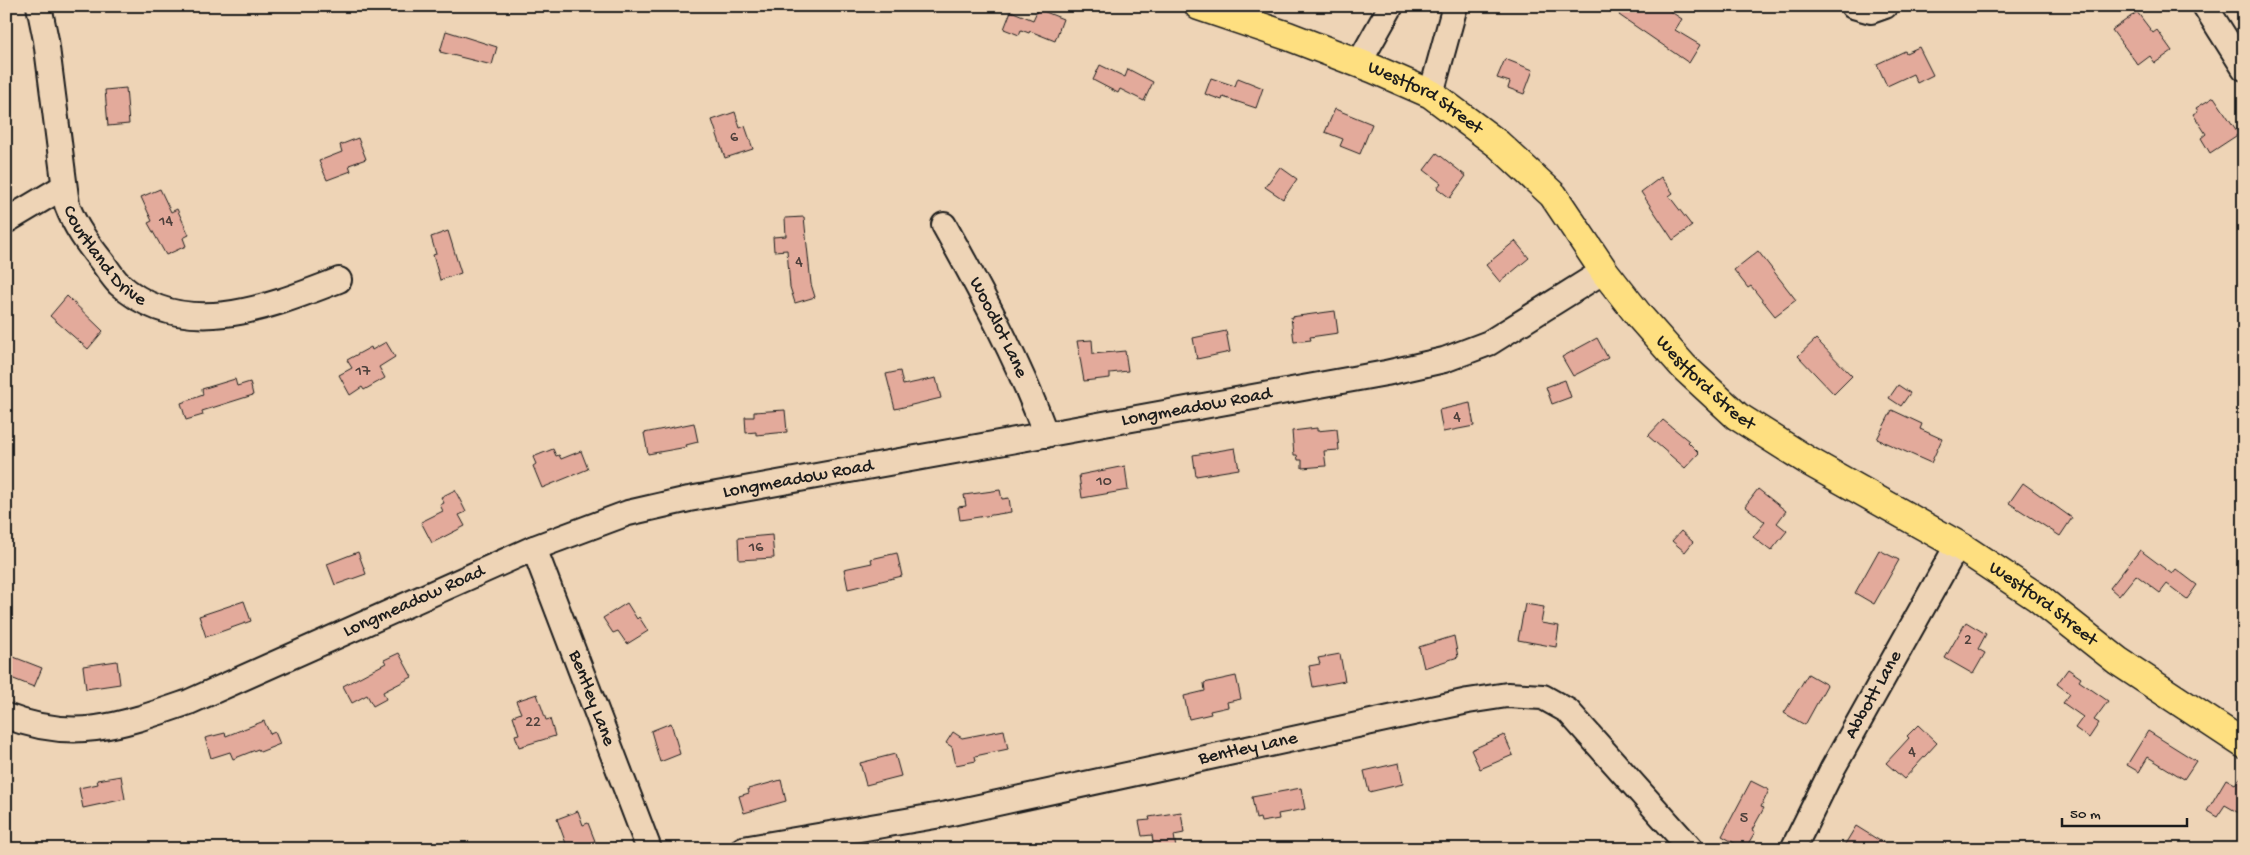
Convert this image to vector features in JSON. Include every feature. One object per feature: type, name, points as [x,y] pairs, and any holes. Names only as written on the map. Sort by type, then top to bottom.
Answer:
[{"type":"main road","name":"Westford Street","points":[[1199,6],[1288,36],[1359,63],[1431,94],[1498,144],[1553,195],[1604,271],[1684,367],[1737,416],[1810,462],[1958,544],[2038,597],[2118,661],[2244,744]]},
{"type":"street","name":"Courtland Drive","points":[[39,6],[46,40],[63,187],[73,220],[86,241],[119,284],[155,308],[191,315],[228,315],[292,298],[339,280]]},
{"type":"street","points":[[1359,63],[1391,6]]},
{"type":"street","points":[[1431,94],[1455,6]]},
{"type":"street","points":[[1853,6],[1871,11],[1885,6]]},
{"type":"street","points":[[2205,6],[2244,68]]},
{"type":"street","points":[[6,221],[63,187]]},
{"type":"street","name":"Woodlot Lane","points":[[944,225],[996,322],[1035,406],[1046,435]]},
{"type":"street","name":"Longmeadow Road","points":[[6,716],[46,728],[71,731],[96,730],[156,713],[189,702],[534,548],[628,513],[689,499],[1386,373],[1444,360],[1489,343],[1604,271]]},
{"type":"street","name":"Abbott Lane","points":[[1793,849],[1833,768],[1958,544]]},
{"type":"street","name":"Bentley Lane","points":[[534,548],[649,849]]},
{"type":"street","name":"Bentley Lane","points":[[743,849],[947,814],[1468,701],[1507,695],[1543,697],[1568,711],[1691,849]]},
{"type":"building","points":[[1624,6],[1662,6],[1682,19],[1675,30],[1700,45],[1689,63],[1619,15]]},
{"type":"building","points":[[1038,9],[1063,19],[1055,41],[1030,31],[1029,33],[1021,30],[1019,35],[1004,29],[1011,11],[1033,20]]},
{"type":"building","points":[[2137,12],[2153,33],[2157,30],[2172,51],[2155,63],[2150,56],[2138,65],[2112,30]]},
{"type":"building","points":[[446,31],[497,47],[492,65],[440,52]]},
{"type":"building","points":[[1919,47],[1933,75],[1917,83],[1913,74],[1887,86],[1877,64],[1905,51],[1906,53]]},
{"type":"building","points":[[1505,59],[1533,70],[1524,94],[1508,88],[1510,82],[1497,78]]},
{"type":"building","points":[[1100,65],[1125,77],[1128,69],[1153,82],[1144,101],[1120,89],[1118,93],[1093,80]]},
{"type":"building","points":[[1211,78],[1235,86],[1238,78],[1263,88],[1256,108],[1223,97],[1222,100],[1205,94]]},
{"type":"building","points":[[126,88],[129,124],[108,126],[105,90]]},
{"type":"building","points":[[2214,97],[2239,134],[2210,153],[2201,138],[2206,134],[2193,114],[2198,111],[2196,108]]},
{"type":"building","points":[[1335,109],[1372,124],[1360,154],[1340,146],[1343,139],[1325,132]]},
{"type":"building","points":[[735,112],[740,128],[745,126],[753,149],[725,158],[712,120]]},
{"type":"building","points":[[358,138],[366,159],[349,165],[351,171],[327,180],[319,161],[342,152],[340,145]]},
{"type":"building","points":[[1437,153],[1466,176],[1450,198],[1437,188],[1441,183],[1424,170]]},
{"type":"building","points":[[1280,167],[1297,179],[1283,199],[1265,187]]},
{"type":"building","points":[[1661,177],[1673,193],[1669,196],[1692,226],[1673,240],[1641,192]]},
{"type":"building","points":[[160,189],[171,212],[177,209],[189,235],[183,238],[186,246],[166,255],[148,223],[152,221],[141,197]]},
{"type":"building","points":[[804,217],[811,284],[815,297],[795,303],[790,287],[787,250],[774,251],[773,237],[786,236],[785,218]]},
{"type":"building","points":[[448,231],[461,273],[440,280],[433,255],[436,254],[431,237]]},
{"type":"building","points":[[1515,241],[1529,258],[1500,282],[1486,265]]},
{"type":"building","points":[[1758,251],[1796,300],[1775,316],[1751,286],[1748,288],[1734,270]]},
{"type":"building","points":[[67,296],[103,331],[88,349],[50,316]]},
{"type":"building","points":[[1335,311],[1338,333],[1310,337],[1311,340],[1294,342],[1291,317]]},
{"type":"building","points":[[1226,331],[1230,352],[1197,359],[1193,338]]},
{"type":"building","points":[[1597,338],[1608,358],[1573,376],[1562,357]]},
{"type":"building","points":[[1816,339],[1852,376],[1834,394],[1798,356]]},
{"type":"building","points":[[1092,340],[1093,354],[1125,351],[1128,371],[1110,373],[1110,378],[1084,381],[1077,341]]},
{"type":"building","points":[[386,342],[395,357],[379,367],[385,378],[364,390],[362,387],[350,395],[339,375],[352,368],[347,360],[371,347],[372,350]]},
{"type":"building","points":[[900,371],[903,385],[936,378],[941,398],[895,409],[886,374]]},
{"type":"building","points":[[235,379],[237,386],[250,382],[253,395],[202,411],[203,415],[186,420],[181,403],[203,395],[202,389]]},
{"type":"building","points":[[1565,380],[1571,397],[1552,404],[1546,387]]},
{"type":"building","points":[[1898,385],[1910,393],[1901,406],[1889,398]]},
{"type":"building","points":[[1470,403],[1474,426],[1443,432],[1439,410]]},
{"type":"building","points":[[785,410],[787,432],[756,435],[756,432],[746,433],[745,417],[754,417],[754,412]]},
{"type":"building","points":[[1892,410],[1922,424],[1920,429],[1942,439],[1931,463],[1877,439]]},
{"type":"building","points":[[1663,420],[1689,441],[1699,453],[1685,468],[1648,436]]},
{"type":"building","points":[[694,423],[698,442],[686,445],[687,447],[648,454],[644,433]]},
{"type":"building","points":[[1317,428],[1317,431],[1337,429],[1339,450],[1324,451],[1326,466],[1302,468],[1302,460],[1298,460],[1297,455],[1294,455],[1292,431]]},
{"type":"building","points":[[1235,448],[1239,469],[1196,476],[1193,455]]},
{"type":"building","points":[[553,449],[556,456],[559,455],[561,459],[581,451],[588,469],[542,488],[533,466],[536,464],[533,457]]},
{"type":"building","points":[[1125,466],[1128,490],[1082,498],[1079,475]]},
{"type":"building","points":[[2023,483],[2072,518],[2060,536],[2009,503]]},
{"type":"building","points":[[1758,489],[1786,511],[1777,523],[1787,531],[1771,551],[1753,537],[1765,522],[1745,506]]},
{"type":"building","points":[[455,490],[466,512],[459,515],[465,526],[432,543],[421,522],[443,511],[440,505],[444,503],[441,497]]},
{"type":"building","points":[[1000,490],[1002,499],[1009,498],[1011,512],[960,520],[958,507],[966,506],[964,495]]},
{"type":"building","points":[[1681,531],[1693,542],[1685,552],[1672,541]]},
{"type":"building","points":[[772,535],[774,558],[739,560],[738,538]]},
{"type":"building","points":[[1879,550],[1899,560],[1874,604],[1855,593]]},
{"type":"building","points":[[2140,550],[2172,574],[2176,569],[2197,585],[2187,599],[2167,584],[2160,593],[2136,575],[2119,596],[2110,588]]},
{"type":"building","points":[[358,552],[366,574],[335,585],[327,564]]},
{"type":"building","points":[[897,553],[902,576],[848,589],[844,569],[872,563],[871,559]]},
{"type":"building","points":[[244,601],[251,621],[206,637],[199,616]]},
{"type":"building","points":[[627,603],[637,619],[639,617],[648,631],[627,644],[618,631],[613,633],[603,618]]},
{"type":"building","points":[[1525,604],[1544,607],[1541,623],[1559,626],[1556,647],[1518,640]]},
{"type":"building","points":[[1966,622],[1986,634],[1978,649],[1985,653],[1973,674],[1945,658]]},
{"type":"building","points":[[1454,636],[1458,657],[1424,668],[1419,647]]},
{"type":"building","points":[[399,653],[412,677],[383,692],[386,699],[373,706],[367,695],[352,703],[343,686],[386,663],[384,660]]},
{"type":"building","points":[[6,654],[42,668],[34,687],[6,676]]},
{"type":"building","points":[[1340,654],[1345,681],[1313,687],[1309,666],[1320,664],[1318,658]]},
{"type":"building","points":[[117,661],[120,684],[86,689],[83,666]]},
{"type":"building","points":[[2068,669],[2081,678],[2079,681],[2108,701],[2094,720],[2099,723],[2089,738],[2075,728],[2083,717],[2063,703],[2070,694],[2057,684]]},
{"type":"building","points":[[1808,674],[1827,685],[1805,725],[1784,713]]},
{"type":"building","points":[[1236,676],[1241,699],[1227,702],[1228,707],[1210,711],[1211,714],[1189,719],[1184,696],[1205,691],[1204,683]]},
{"type":"building","points":[[537,694],[546,720],[550,719],[555,736],[519,747],[515,735],[519,734],[513,716],[521,713],[516,701]]},
{"type":"building","points":[[264,721],[270,734],[275,732],[280,744],[260,752],[258,749],[233,759],[230,752],[211,758],[205,738],[225,733],[226,736]]},
{"type":"building","points":[[671,723],[680,754],[660,762],[651,731]]},
{"type":"building","points":[[1918,725],[1937,743],[1904,779],[1886,763]]},
{"type":"building","points":[[1004,730],[1008,749],[975,756],[976,761],[956,765],[952,747],[946,743],[953,732],[962,738]]},
{"type":"building","points":[[2148,731],[2196,761],[2184,779],[2148,757],[2139,772],[2127,765]]},
{"type":"building","points":[[1504,735],[1513,755],[1480,769],[1471,750]]},
{"type":"building","points":[[895,754],[901,776],[866,785],[860,763]]},
{"type":"building","points":[[1399,763],[1403,784],[1369,792],[1364,771]]},
{"type":"building","points":[[2244,773],[2244,816],[2225,805],[2217,817],[2207,811],[2226,779],[2235,784]]},
{"type":"building","points":[[121,776],[125,799],[83,808],[79,788],[98,784],[97,780]]},
{"type":"building","points":[[781,780],[786,801],[744,813],[739,796],[749,793],[748,789]]},
{"type":"building","points":[[1751,781],[1769,790],[1761,807],[1764,808],[1752,830],[1755,832],[1745,849],[1722,836]]},
{"type":"building","points":[[1301,788],[1305,809],[1278,814],[1279,819],[1261,822],[1260,818],[1256,819],[1252,797]]},
{"type":"building","points":[[578,811],[583,825],[588,823],[595,841],[574,849],[568,849],[557,819]]},
{"type":"building","points":[[1181,812],[1184,833],[1174,835],[1176,849],[1154,849],[1152,835],[1142,836],[1139,821],[1150,820],[1149,817]]},
{"type":"building","points":[[1856,826],[1893,849],[1842,849]]}]
